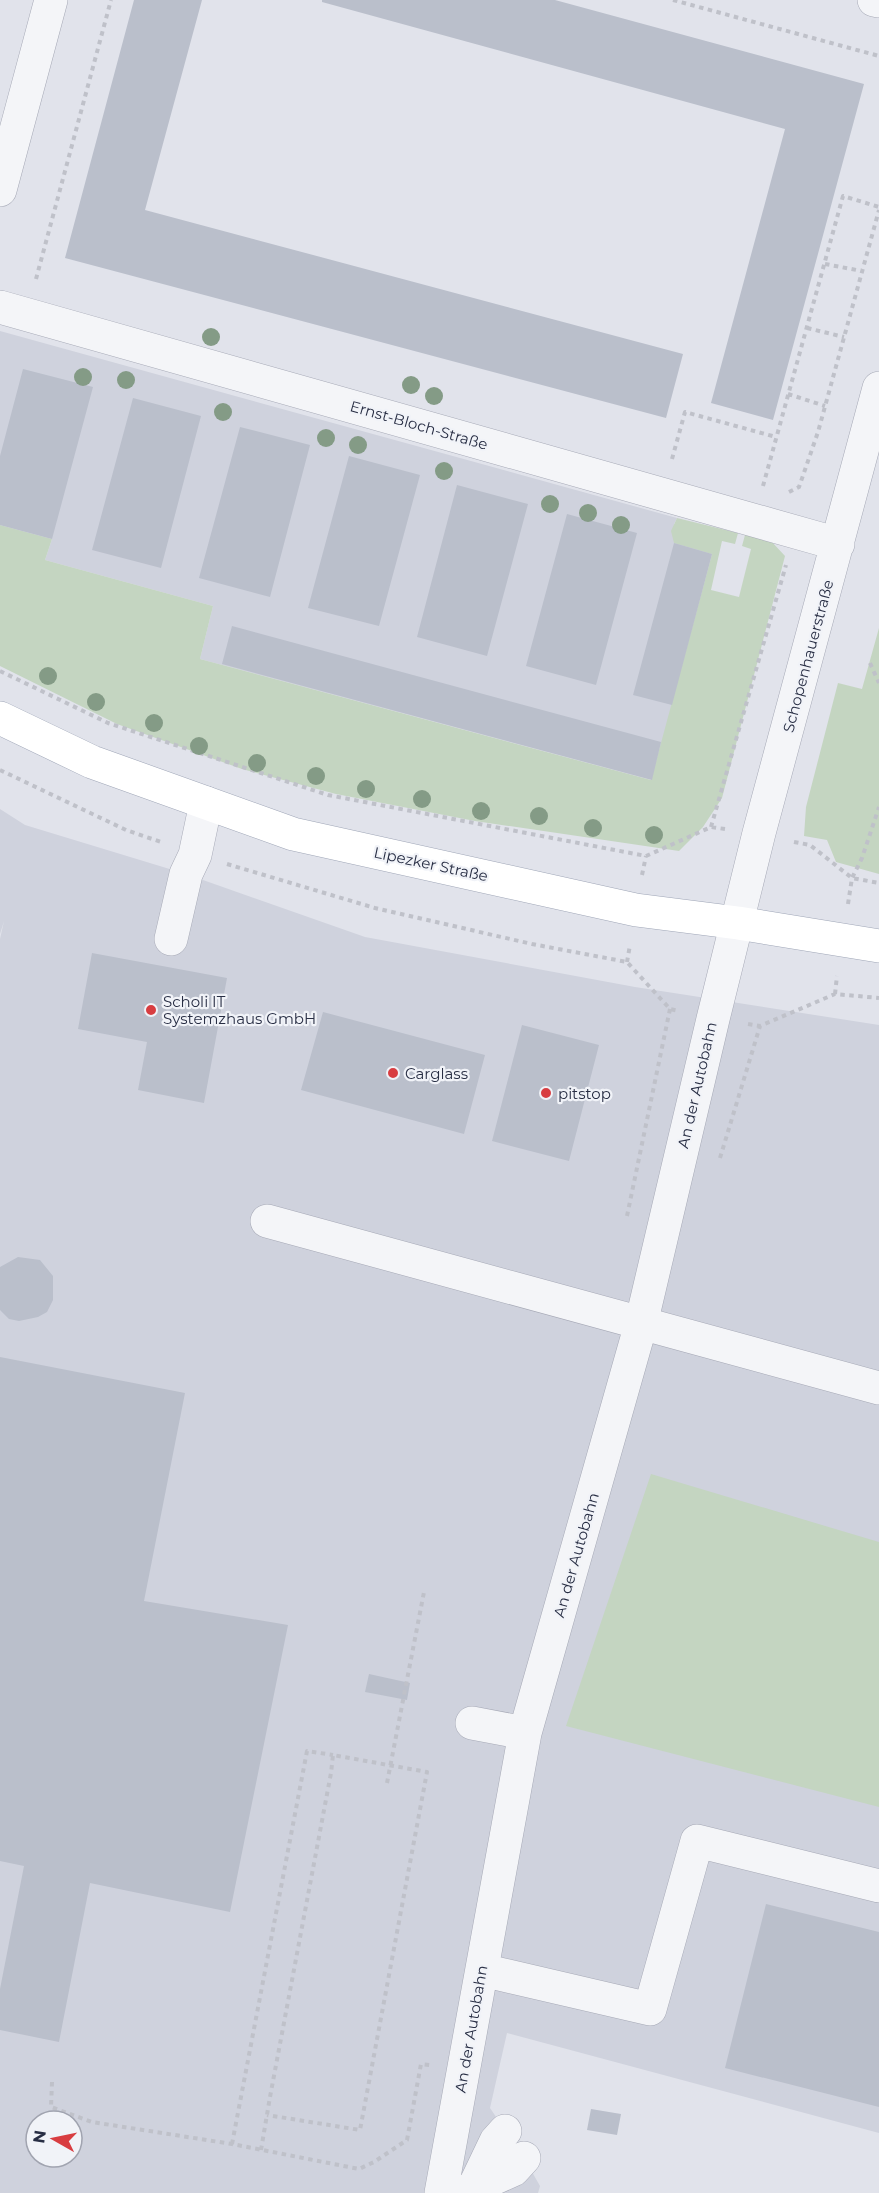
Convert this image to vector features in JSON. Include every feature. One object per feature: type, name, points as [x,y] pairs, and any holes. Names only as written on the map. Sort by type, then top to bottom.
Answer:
[{"type":"main road","name":"Lipezker Straße","points":[[0,718],[92,762],[292,834],[636,910],[738,923],[879,946]]},
{"type":"street","points":[[0,190],[51,0]]},
{"type":"street","points":[[874,0],[879,1]]},
{"type":"street","name":"Ernst-Bloch-Straße","points":[[0,307],[838,544]]},
{"type":"street","name":"Schopenhauerstraße","points":[[738,923],[759,834],[879,388]]},
{"type":"street","points":[[171,939],[186,874],[195,855],[206,803]]},
{"type":"street","name":"An der Autobahn","points":[[441,2193],[525,1733],[641,1324],[738,923]]},
{"type":"street","points":[[267,1221],[879,1388]]},
{"type":"street","points":[[472,1723],[525,1733]]},
{"type":"street","points":[[482,1970],[650,2009],[697,1841],[879,1886]]},
{"type":"street","points":[[467,2190],[496,2141],[505,2131]]},
{"type":"street","points":[[467,2190],[513,2170],[524,2158]]},
{"type":"path","points":[[26,280],[35,283],[111,0]]},
{"type":"path","points":[[673,0],[879,56]]},
{"type":"path","points":[[711,827],[786,564],[799,487],[818,432],[879,209],[843,196],[762,489]]},
{"type":"path","points":[[825,264],[862,272]]},
{"type":"path","points":[[807,328],[844,338]]},
{"type":"path","points":[[788,394],[825,406]]},
{"type":"path","points":[[662,494],[685,412],[776,437]]},
{"type":"path","points":[[785,493],[799,487]]},
{"type":"path","points":[[870,663],[879,683]]},
{"type":"path","points":[[0,670],[108,723],[328,795],[646,856],[711,827],[759,834],[810,845],[852,878],[879,883]]},
{"type":"path","points":[[0,770],[126,830],[195,855],[375,908],[532,944],[627,962],[670,1009],[713,1019],[760,1026],[835,994],[879,999]]},
{"type":"path","points":[[852,878],[862,858],[879,807]]},
{"type":"path","points":[[626,1220],[670,1009]]},
{"type":"path","points":[[387,1783],[423,1592]]},
{"type":"path","points":[[232,2144],[307,1751],[427,1772],[360,2130],[267,2115]]},
{"type":"path","points":[[261,2150],[333,1755]]},
{"type":"path","points":[[52,2082],[51,2108],[92,2122],[232,2144],[359,2169],[407,2140],[421,2064],[463,2069]]},
{"type":"shaded area","points":[[0,331],[677,518],[674,524],[712,554],[652,780],[200,659],[213,606],[45,560],[52,539],[0,525]]},
{"type":"shaded area","points":[[0,809],[25,825],[186,874],[365,937],[635,987],[879,1025],[879,2133],[507,2033],[490,2108],[540,2186],[538,2193],[0,2193],[0,939],[4,921],[0,934]]},
{"type":"green space","points":[[677,518],[738,533],[735,544],[722,541],[711,590],[739,597],[751,549],[742,546],[745,535],[771,541],[785,556],[722,798],[703,827],[679,851],[475,821],[336,794],[242,769],[117,724],[0,666],[0,525],[52,539],[45,560],[213,606],[200,659],[651,780],[712,554],[674,543],[671,531]]},
{"type":"green space","points":[[879,628],[879,874],[836,862],[827,840],[804,836],[806,807],[838,683],[862,689]]},
{"type":"green space","points":[[651,1474],[879,1542],[879,1807],[566,1726]]},
{"type":"building","points":[[134,0],[202,0],[145,210],[683,354],[666,418],[65,258]]},
{"type":"building","points":[[322,0],[555,0],[864,84],[773,420],[711,403],[785,129],[322,2]]},
{"type":"building","points":[[23,369],[93,387],[52,539],[0,525],[0,456]]},
{"type":"building","points":[[133,398],[201,416],[161,568],[92,550]]},
{"type":"building","points":[[240,427],[310,445],[270,597],[199,578]]},
{"type":"building","points":[[349,456],[420,475],[379,626],[308,608]]},
{"type":"building","points":[[457,485],[528,504],[487,656],[417,637]]},
{"type":"building","points":[[567,514],[637,533],[596,685],[526,666]]},
{"type":"building","points":[[674,543],[712,554],[672,705],[633,695]]},
{"type":"building","points":[[232,626],[661,742],[652,780],[222,664]]},
{"type":"building","points":[[92,953],[227,978],[204,1103],[138,1090],[147,1042],[78,1029]]},
{"type":"building","name":"Carglass","points":[[323,1012],[485,1055],[464,1134],[301,1090]]},
{"type":"building","name":"pitstop","points":[[522,1025],[599,1045],[569,1161],[492,1141]]},
{"type":"building","points":[[18,1257],[40,1260],[53,1276],[53,1300],[47,1312],[38,1317],[19,1321],[9,1319],[0,1310],[0,1267]]},
{"type":"building","points":[[0,1357],[185,1393],[144,1601],[288,1625],[230,1912],[90,1883],[59,2042],[0,2030],[0,1989],[24,1866],[0,1861]]},
{"type":"building","points":[[369,1674],[410,1683],[407,1700],[365,1692]]},
{"type":"building","points":[[766,1904],[879,1932],[879,2107],[725,2068]]},
{"type":"building","points":[[591,2109],[621,2114],[617,2135],[587,2130]]},
{"type":"place","name":"Scholi IT Systemzhaus GmbH","points":[[151,1010]]},
{"type":"place","name":"Carglass","points":[[393,1073]]},
{"type":"place","name":"pitstop","points":[[546,1093]]}]
